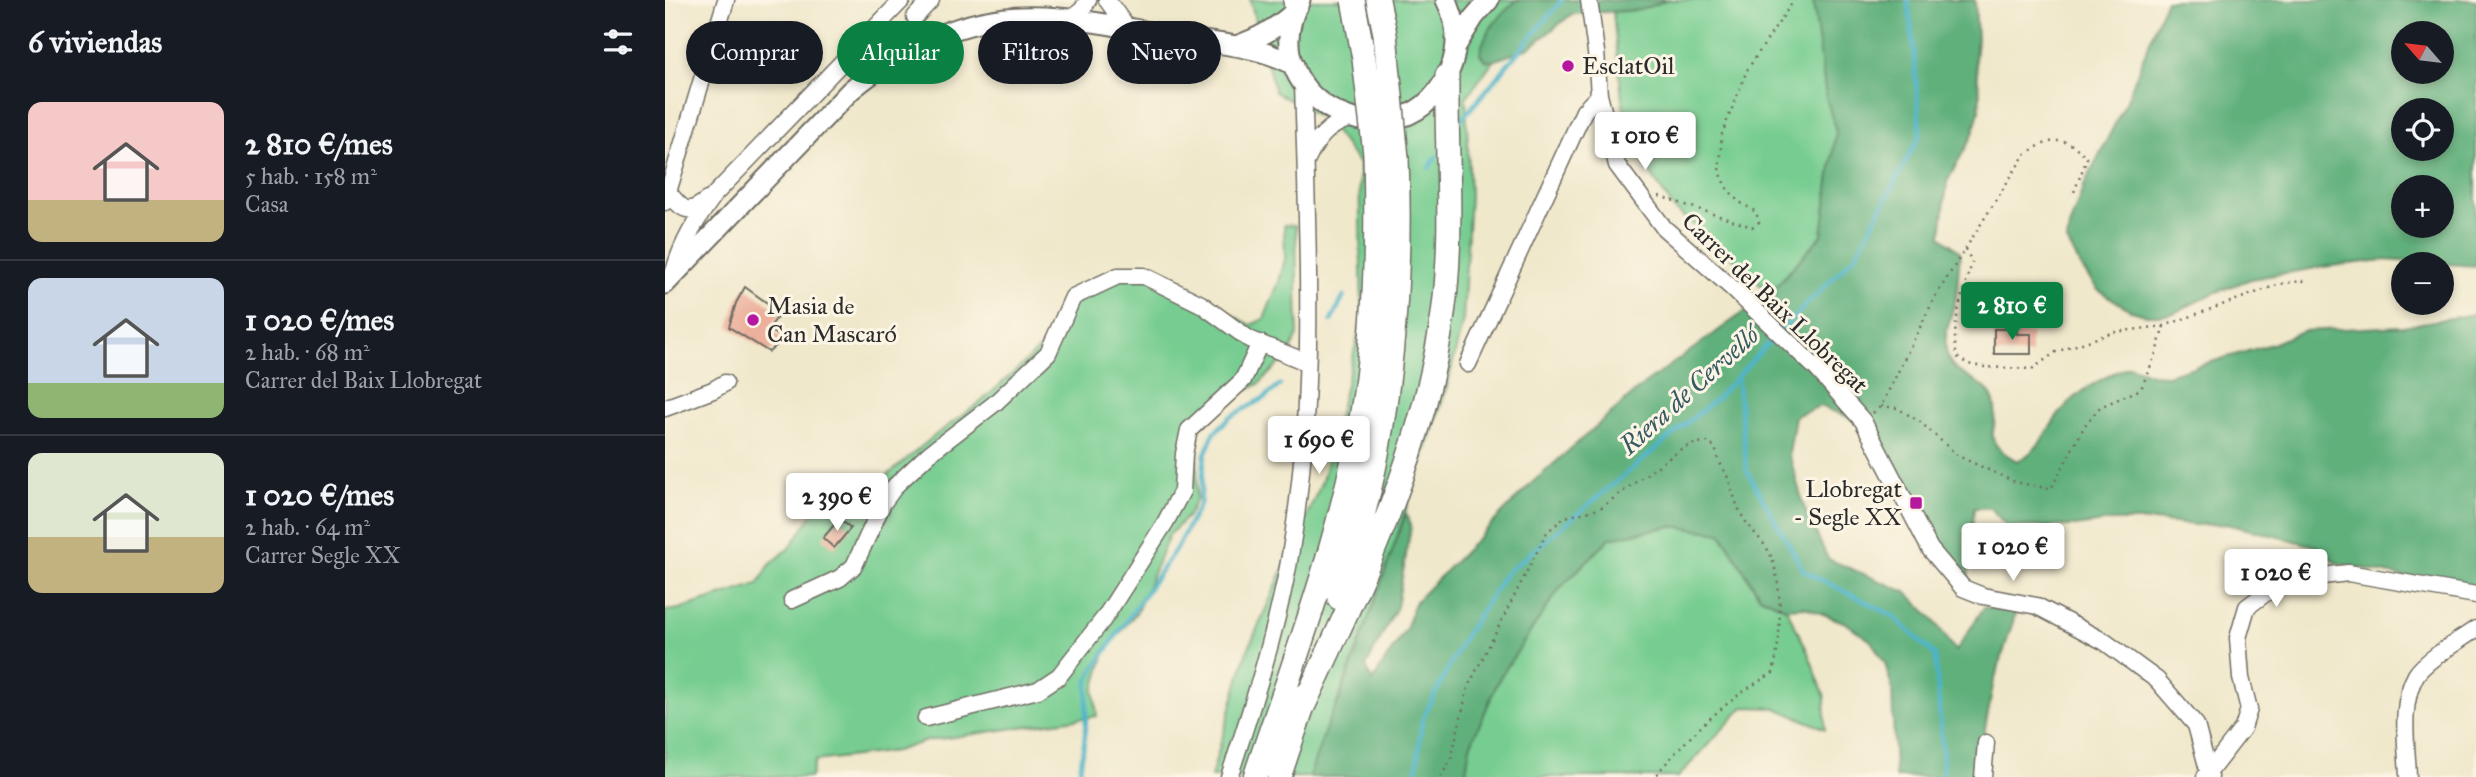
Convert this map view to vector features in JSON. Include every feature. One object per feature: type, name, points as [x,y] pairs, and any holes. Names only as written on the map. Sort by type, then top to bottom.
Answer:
[{"type":"highway","points":[[1279,777],[1337,606],[1376,457],[1388,387],[1397,303],[1399,217],[1353,0]]},
{"type":"highway","points":[[1255,777],[1340,515],[1367,380],[1386,156],[1386,46],[1378,0]]},
{"type":"highway","points":[[1303,707],[1366,568],[1409,455],[1437,352],[1448,251],[1447,76]]},
{"type":"main road","points":[[1446,0],[1454,20],[1456,46]]},
{"type":"main road","points":[[1296,5],[1290,24],[1290,44],[1294,65],[1303,84],[1318,102],[1349,119],[1375,122],[1388,121],[1412,112],[1433,97],[1447,76],[1456,46],[1474,17],[1489,0]]},
{"type":"main road","points":[[1236,46],[1260,38],[1276,28],[1296,5]]},
{"type":"main road","points":[[667,279],[851,90],[879,67],[922,41],[978,23],[1030,16],[1107,25]]},
{"type":"main road","points":[[1221,44],[1274,55],[1294,65]]},
{"type":"street","points":[[715,194],[696,208],[687,210],[666,197],[726,0]]},
{"type":"street","points":[[667,279],[692,226],[715,194],[902,0]]},
{"type":"street","points":[[915,17],[931,0]]},
{"type":"street","points":[[1071,19],[1082,10],[1088,0]]},
{"type":"street","points":[[1107,0],[1122,21]]},
{"type":"street","name":"Carrer del Baix Llobregat","points":[[1589,4],[1599,95],[1617,165],[1664,228],[1818,369],[1864,421],[1930,549],[1962,588],[1983,596],[2037,606],[2105,642],[2157,680],[2196,725],[2208,776]]},
{"type":"street","points":[[1229,777],[1273,640],[1288,567],[1299,486],[1306,362],[1307,160],[1303,84]]},
{"type":"street","points":[[1468,364],[1584,111],[1599,95]]},
{"type":"street","points":[[1307,160],[1326,130],[1349,119]]},
{"type":"street","points":[[792,600],[840,578],[854,566],[883,503],[896,485],[930,453],[994,404],[1048,353],[1073,297],[1118,275],[1144,276],[1201,304],[1249,339],[1306,362]]},
{"type":"street","points":[[926,718],[1038,690],[1059,676],[1105,617],[1171,513],[1182,491],[1184,454],[1189,430],[1243,380],[1260,343]]},
{"type":"street","points":[[665,408],[725,383]]},
{"type":"street","points":[[2208,776],[2243,728],[2249,709],[2241,678],[2238,638],[2248,607],[2271,589],[2305,578],[2348,573],[2476,595]]},
{"type":"street","points":[[2408,777],[2405,706],[2416,674],[2476,629]]},
{"type":"street","points":[[1983,777],[1986,743]]},
{"type":"path","points":[[1660,197],[1752,227],[1759,222],[1756,212],[1738,201],[1726,187],[1719,172],[1722,134],[1747,70],[1794,0]]},
{"type":"path","points":[[2073,195],[2087,158],[2076,146],[2059,140],[2041,144],[2025,154],[1935,297],[1881,407],[1898,408],[1919,421],[1958,456],[2015,482],[2050,489],[2085,425],[2100,407],[2141,389],[2157,353],[2164,326]]},
{"type":"path","points":[[1966,249],[1972,263],[1963,293],[1954,342],[1957,357],[1968,364],[1983,368],[2032,369],[2056,352],[2114,332],[2164,326],[2280,284],[2309,280]]},
{"type":"path","points":[[1441,777],[1451,759],[1468,687],[1547,532],[1565,517],[1599,509],[1681,449],[1695,443],[1709,442],[1716,449],[1716,456],[1744,519],[1769,554],[1777,580],[1778,654],[1773,673],[1727,702],[1654,777]]},
{"type":"green space","points":[[1250,0],[1517,0],[1499,18],[1485,38],[1480,54],[1485,60],[1493,61],[1466,98],[1470,195],[1463,320],[1447,387],[1376,599],[1309,777],[1211,777],[1246,654],[1322,481],[1362,320],[1359,164],[1327,121],[1275,92]]},
{"type":"green space","points":[[1517,0],[1667,0],[1640,10],[1572,14],[1529,48],[1493,61],[1485,60],[1480,54],[1485,38],[1499,18]]},
{"type":"green space","points":[[1667,0],[1813,0],[1826,97],[1836,131],[1822,235],[1769,294],[1739,263],[1674,209],[1636,151],[1622,100],[1613,12],[1640,10]]},
{"type":"green space","points":[[1813,0],[1975,0],[1975,60],[1980,95],[1979,111],[1973,134],[1947,182],[1941,236],[1960,252],[1956,296],[1945,342],[1949,360],[1955,368],[1982,385],[1991,395],[1996,412],[1993,440],[2004,453],[2017,461],[2033,451],[2070,401],[2094,384],[2129,366],[2152,374],[2167,375],[2272,344],[2303,331],[2403,326],[2476,314],[2476,591],[2336,563],[2315,546],[2226,524],[2112,521],[2075,526],[2008,527],[1990,508],[1974,508],[1968,583],[1933,534],[1870,426],[1820,406],[1795,416],[1789,454],[1804,507],[1828,559],[1906,592],[1932,618],[1956,651],[1984,607],[2016,612],[1993,685],[1976,777],[1895,777],[1892,688],[1885,663],[1871,641],[1846,623],[1805,607],[1786,608],[1760,596],[1721,533],[1671,526],[1610,538],[1560,588],[1500,677],[1470,746],[1465,777],[1309,777],[1406,513],[1411,526],[1397,607],[1366,666],[1372,681],[1406,629],[1415,602],[1533,482],[1643,385],[1769,294],[1822,235],[1836,131],[1826,97]]},
{"type":"green space","points":[[2166,0],[2476,0],[2476,266],[2454,265],[2454,252],[2391,252],[2391,260],[2322,267],[2251,279],[2214,293],[2174,313],[2145,315],[2132,311],[2098,290],[2067,241],[2069,227],[2084,185],[2126,102]]},
{"type":"green space","points":[[1284,225],[1296,226],[1298,335],[1288,355],[1259,384],[1232,396],[1197,431],[1197,498],[1188,516],[1169,535],[1137,612],[1106,650],[1094,690],[1097,716],[926,741],[896,751],[815,761],[811,777],[665,777],[665,611],[758,584],[769,566],[791,546],[825,495],[845,511],[934,436],[982,401],[1042,347],[1063,297],[1112,269],[1142,268],[1251,325],[1264,319],[1285,259]]},
{"type":"green space","points":[[1671,526],[1721,533],[1759,596],[1786,608],[1807,650],[1825,697],[1825,729],[1776,708],[1743,707],[1678,777],[1465,777],[1470,746],[1500,677],[1560,588],[1610,538]]},
{"type":"building","name":"Masia de Can Mascaró","points":[[745,287],[781,313],[768,329],[784,339],[769,352],[729,327],[736,303]]},
{"type":"building","points":[[1994,329],[2017,329],[2017,334],[2031,334],[2031,354],[1994,354]]},
{"type":"building","points":[[839,519],[851,528],[834,548],[823,538]]},
{"type":"waterway","points":[[1462,119],[1562,0]]},
{"type":"waterway","name":"Riera de Cervelló","points":[[1782,329],[1856,255],[1920,135],[1908,0]]},
{"type":"waterway","points":[[1429,168],[1436,157]]},
{"type":"waterway","points":[[1331,321],[1344,296]]},
{"type":"waterway","name":"Riera de Cervelló","points":[[1416,777],[1422,720],[1463,639],[1506,573],[1716,399],[1776,335]]},
{"type":"waterway","points":[[1737,377],[1747,471],[1804,571],[1892,615],[1935,655],[1943,757],[1942,777]]},
{"type":"waterway","points":[[1079,777],[1085,736],[1088,681],[1177,547],[1200,504],[1205,454],[1214,433],[1230,417],[1264,398],[1280,385]]},
{"type":"place","name":"EsclatOil","points":[[1568,66]]},
{"type":"place","name":"Masia de Can Mascaró","points":[[753,320]]},
{"type":"place","name":"Llobregat - Segle XX","points":[[1916,503]]}]
